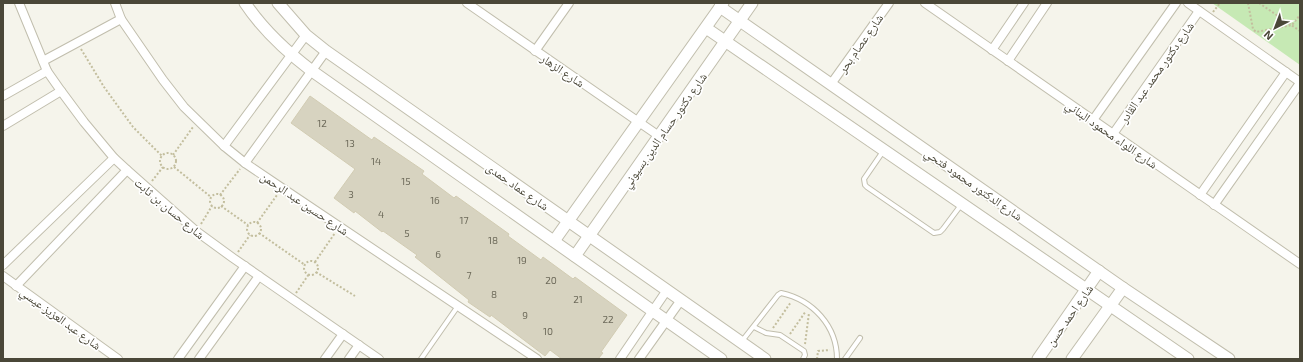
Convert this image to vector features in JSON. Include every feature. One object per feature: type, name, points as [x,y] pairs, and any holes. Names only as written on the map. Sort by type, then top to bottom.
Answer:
[{"type":"street","name":"شارع حسان بن ثابت","points":[[18,3],[47,71],[84,122],[114,158],[196,231],[379,359]]},
{"type":"street","name":"شارع حسين عبد الرحمن","points":[[115,3],[121,19],[163,80],[184,107],[224,146],[245,163],[537,359]]},
{"type":"street","name":"شارع عماد حمدى","points":[[246,3],[267,30],[291,55],[312,71],[721,359]]},
{"type":"street","name":"شارع عماد حمدى","points":[[278,3],[306,35],[326,51],[765,359]]},
{"type":"street","name":"شارع الزهار","points":[[467,3],[659,136]]},
{"type":"street","points":[[535,51],[569,3]]},
{"type":"street","name":"شارع دكتور حسام الدين بسيوني","points":[[575,256],[752,3]]},
{"type":"street","name":"شارع عصام بحر","points":[[831,84],[889,3]]},
{"type":"street","name":"شارع اللواء محمود البناني","points":[[925,3],[1300,264]]},
{"type":"street","points":[[992,50],[1024,3]]},
{"type":"street","points":[[1008,61],[1048,3]]},
{"type":"street","name":"شارع دكتور محمد عبد القادر","points":[[1092,120],[1176,3]]},
{"type":"street","points":[[1188,3],[1300,82],[1214,205]]},
{"type":"street","name":"شارع دكتور حسام الدين بسيوني","points":[[554,241],[722,5]]},
{"type":"street","name":"شارع الدكتور محمود فتحي","points":[[722,5],[740,21],[1123,288],[1229,359]]},
{"type":"street","name":"شارع دكتور محمد عبد القادر","points":[[1113,134],[1199,11]]},
{"type":"street","points":[[43,61],[121,19]]},
{"type":"street","name":"شارع الدكتور محمود فتحي","points":[[706,28],[1188,359]]},
{"type":"street","points":[[224,146],[306,35]]},
{"type":"street","points":[[245,163],[326,51]]},
{"type":"street","points":[[3,96],[47,71]]},
{"type":"street","points":[[1200,195],[1286,72]]},
{"type":"street","points":[[3,126],[61,91]]},
{"type":"street","points":[[3,265],[114,158]]},
{"type":"street","points":[[16,286],[127,170]]},
{"type":"street","points":[[178,359],[245,266]]},
{"type":"street","name":"شارع احمد حسن","points":[[1038,359],[1099,271]]},
{"type":"street","name":"شارع عبد العزيز عيسي","points":[[3,276],[118,359]]},
{"type":"street","points":[[199,359],[259,276]]},
{"type":"street","points":[[1072,359],[1123,288]]},
{"type":"street","points":[[620,359],[667,290]]},
{"type":"street","points":[[639,359],[681,300]]},
{"type":"street","points":[[325,359],[344,334]]},
{"type":"street","points":[[349,359],[359,345]]},
{"type":"lane","points":[[884,150],[864,179],[865,185],[930,231],[937,233],[943,229],[962,204]]},
{"type":"lane","points":[[741,342],[780,294],[786,294],[810,305],[823,318],[832,334],[837,350],[837,359]]},
{"type":"lane","points":[[421,359],[458,306]]},
{"type":"lane","points":[[754,327],[769,334],[780,335],[804,351],[805,354],[803,359]]},
{"type":"lane","points":[[845,359],[860,338]]},
{"type":"path","points":[[1248,3],[1253,29],[1256,32],[1292,25],[1300,15]]},
{"type":"path","points":[[1259,3],[1300,31]]},
{"type":"path","points":[[77,43],[104,87],[133,128],[162,156]]},
{"type":"path","points":[[174,156],[197,120]]},
{"type":"path","points":[[162,156],[168,154],[174,156]]},
{"type":"path","points":[[162,156],[160,162],[163,167],[169,169],[174,167]]},
{"type":"path","points":[[174,156],[176,161],[174,167]]},
{"type":"path","points":[[220,195],[245,163]]},
{"type":"path","points":[[147,188],[163,167]]},
{"type":"path","points":[[174,167],[211,197]]},
{"type":"path","points":[[257,223],[282,188]]},
{"type":"path","points":[[211,197],[215,194],[220,195]]},
{"type":"path","points":[[220,195],[223,199],[221,206]]},
{"type":"path","points":[[196,231],[212,206],[210,202],[211,197]]},
{"type":"path","points":[[212,206],[215,208],[221,206]]},
{"type":"path","points":[[221,206],[248,225]]},
{"type":"path","points":[[248,225],[253,222],[257,223]]},
{"type":"path","points":[[257,223],[260,228],[259,233]]},
{"type":"path","points":[[248,225],[247,230],[250,235]]},
{"type":"path","points":[[315,262],[340,227]]},
{"type":"path","points":[[250,235],[255,236],[259,233]]},
{"type":"path","points":[[259,233],[304,265],[304,269],[309,274]]},
{"type":"path","points":[[233,258],[250,235]]},
{"type":"path","points":[[304,265],[309,261],[315,262]]},
{"type":"path","points":[[292,298],[309,274],[312,275],[316,272],[318,267],[315,262]]},
{"type":"path","points":[[316,272],[354,296]]},
{"type":"path","points":[[769,334],[795,297]]},
{"type":"path","points":[[786,339],[810,305]]},
{"type":"path","points":[[804,351],[810,305]]},
{"type":"path","points":[[817,359],[818,351],[837,350]]},
{"type":"green space","points":[[1212,3],[1300,3],[1300,65]]},
{"type":"building","points":[[310,96],[372,140],[374,137],[424,171],[422,174],[454,198],[456,196],[509,234],[508,236],[541,260],[543,257],[573,279],[575,277],[627,315],[601,352],[603,353],[598,359],[562,359],[550,350],[545,356],[491,315],[490,317],[468,302],[469,300],[415,257],[417,255],[334,198],[355,169],[291,123]]}]
